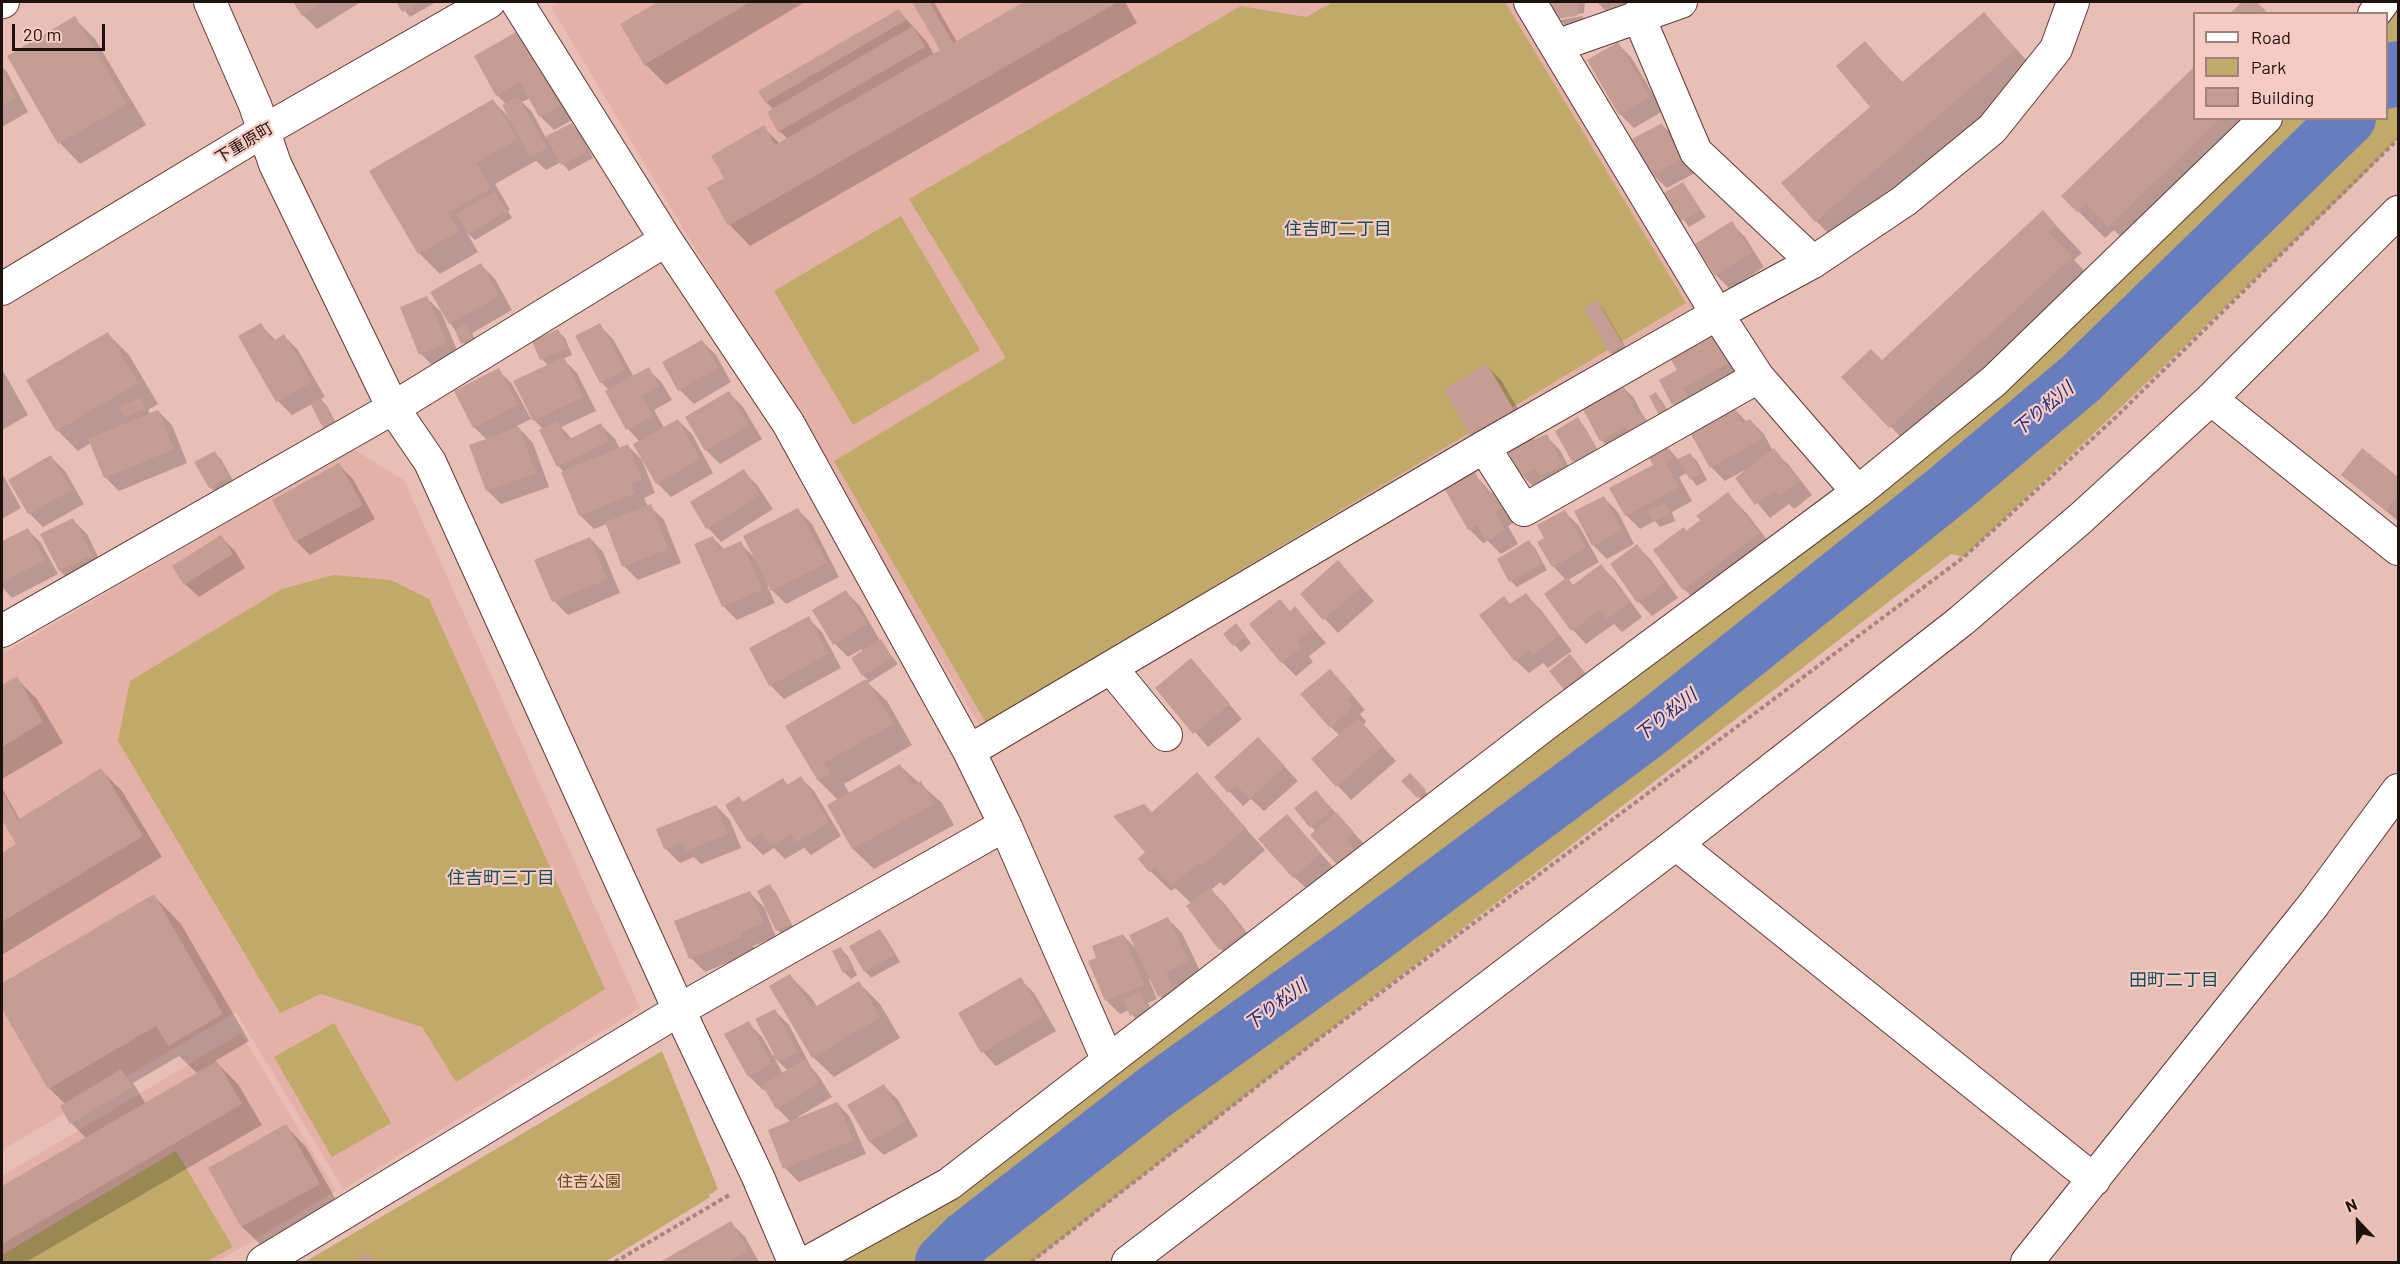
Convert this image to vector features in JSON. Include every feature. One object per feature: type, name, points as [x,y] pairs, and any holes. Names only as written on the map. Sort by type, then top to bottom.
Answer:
[{"type":"street","points":[[210,2],[265,131],[276,164],[393,408],[430,462],[679,1010],[758,1177],[794,1263]]},
{"type":"street","name":"下重原町","points":[[2,289],[265,131],[489,2]]},
{"type":"street","points":[[517,2],[666,240],[788,423],[969,751],[1005,825],[1108,1061]]},
{"type":"street","points":[[1530,2],[1717,314],[1758,377],[1858,492]]},
{"type":"street","points":[[1556,46],[1638,15],[1681,2]]},
{"type":"street","points":[[969,751],[1484,447],[1717,314],[1814,262],[1904,201],[1992,129],[2056,49],[2073,2]]},
{"type":"street","points":[[1638,15],[1696,152],[1814,262]]},
{"type":"street","points":[[808,1263],[949,1184],[1547,723],[1858,492],[1994,381],[2264,120]]},
{"type":"street","points":[[1128,1263],[1676,843],[1961,621],[2081,518],[2211,399],[2398,212]]},
{"type":"street","points":[[2,631],[393,408],[666,240]]},
{"type":"street","points":[[1484,447],[1524,510],[1758,377]]},
{"type":"street","points":[[2211,399],[2398,549]]},
{"type":"street","points":[[1111,668],[1166,735]]},
{"type":"street","points":[[2027,1263],[2314,904],[2398,790]]},
{"type":"street","points":[[262,1263],[679,1010],[1005,825]]},
{"type":"street","points":[[1676,843],[2094,1180]]},
{"type":"path","points":[[1030,1263],[1308,1047],[1964,557],[2118,415],[2398,139]]},
{"type":"path","points":[[615,1263],[758,1177]]},
{"type":"shaded area","points":[[561,2],[1517,2],[1700,307],[983,731],[551,7]]},
{"type":"shaded area","points":[[353,449],[404,480],[640,1008],[343,1189],[236,1012],[2,1150],[2,654]]},
{"type":"shaded area","points":[[241,1033],[336,1191],[217,1262],[2,1262],[2,1176]]},
{"type":"green space","points":[[1333,2],[1505,2],[1686,303],[986,723],[834,461],[1006,358],[909,199],[1241,6],[1306,17]]},
{"type":"green space","points":[[2380,2],[2398,2],[2398,138],[2359,180],[1964,557],[1951,554],[1308,1047],[1032,1262],[822,1262],[1845,502],[2260,120],[2388,120],[2388,12],[2385,12]]},
{"type":"green space","points":[[901,216],[980,350],[853,425],[774,291]]},
{"type":"green space","points":[[333,575],[391,580],[429,599],[605,989],[456,1082],[422,1027],[321,994],[280,1013],[118,741],[130,681],[282,589]]},
{"type":"green space","points":[[334,1023],[391,1123],[332,1157],[274,1057]]},
{"type":"green space","name":"住吉公園","points":[[662,1051],[718,1189],[709,1195],[710,1197],[605,1262],[305,1262]]},
{"type":"green space","points":[[176,1151],[233,1247],[206,1262],[2,1262],[2,1255]]},
{"type":"building","points":[[293,2],[325,2],[302,16]]},
{"type":"building","points":[[396,2],[419,2],[402,12]]},
{"type":"building","points":[[658,2],[750,2],[644,65],[620,24]]},
{"type":"building","points":[[912,2],[929,2],[953,43],[1024,2],[1118,2],[728,226],[707,188],[724,178],[711,156],[764,125],[775,145],[940,50]]},
{"type":"building","points":[[1550,2],[1578,2],[1577,16],[1557,19]]},
{"type":"building","points":[[2242,2],[2257,2],[2267,12],[2231,12]]},
{"type":"building","points":[[899,9],[906,20],[765,103],[758,91]]},
{"type":"building","points":[[1984,12],[2016,49],[1815,222],[1781,183],[1870,107],[1836,66],[1865,41],[1901,83]]},
{"type":"building","points":[[75,16],[127,104],[58,144],[7,56]]},
{"type":"building","points":[[913,26],[925,47],[778,132],[767,112]]},
{"type":"building","points":[[518,31],[560,106],[539,117],[520,82],[496,96],[474,56]]},
{"type":"building","points":[[1618,42],[1650,97],[1619,115],[1587,60]]},
{"type":"building","points":[[2193,68],[2193,120],[2219,120],[2108,227],[2086,204],[2077,212],[2061,196]]},
{"type":"building","points":[[2,72],[16,98],[2,105]]},
{"type":"building","points":[[518,96],[547,148],[530,157],[502,105]]},
{"type":"building","points":[[493,99],[517,139],[476,163],[491,188],[448,213],[459,231],[418,254],[369,171]]},
{"type":"building","points":[[572,123],[587,152],[561,165],[546,136]]},
{"type":"building","points":[[1662,123],[1682,159],[1652,175],[1632,139]]},
{"type":"building","points":[[1683,182],[1701,210],[1681,221],[1664,193]]},
{"type":"building","points":[[495,192],[506,211],[468,234],[456,214]]},
{"type":"building","points":[[2043,210],[2056,225],[2048,232],[2072,257],[1889,428],[1841,377],[1871,349],[1882,360]]},
{"type":"building","points":[[1732,221],[1752,253],[1715,276],[1695,244]]},
{"type":"building","points":[[481,263],[499,296],[449,324],[430,292]]},
{"type":"building","points":[[427,296],[447,343],[419,355],[400,307]]},
{"type":"building","points":[[1597,300],[1624,346],[1610,353],[1584,308]]},
{"type":"building","points":[[261,323],[272,342],[284,334],[312,382],[276,402],[238,336]]},
{"type":"building","points":[[600,323],[625,370],[600,383],[575,336]]},
{"type":"building","points":[[466,324],[472,339],[461,344],[455,330]]},
{"type":"building","points":[[558,329],[567,348],[540,360],[532,341]]},
{"type":"building","points":[[108,332],[138,383],[56,431],[26,380]]},
{"type":"building","points":[[1714,335],[1729,363],[1683,388],[1688,397],[1672,405],[1659,380],[1677,370],[1670,358]]},
{"type":"building","points":[[702,340],[718,368],[678,391],[662,362]]},
{"type":"building","points":[[564,357],[583,397],[533,421],[513,381]]},
{"type":"building","points":[[1487,364],[1514,410],[1470,435],[1444,390]]},
{"type":"building","points":[[649,367],[659,386],[641,396],[653,416],[626,430],[605,391]]},
{"type":"building","points":[[499,368],[518,405],[473,428],[454,391]]},
{"type":"building","points":[[1620,382],[1638,415],[1642,413],[1648,423],[1629,433],[1626,427],[1600,441],[1580,404]]},
{"type":"building","points":[[729,391],[749,425],[705,451],[685,417]]},
{"type":"building","points":[[1656,392],[1668,415],[1661,419],[1649,396]]},
{"type":"building","points":[[141,398],[145,409],[124,417],[120,407]]},
{"type":"building","points":[[321,398],[334,422],[323,428],[310,403]]},
{"type":"building","points":[[1732,405],[1742,423],[1750,419],[1762,439],[1710,468],[1688,429]]},
{"type":"building","points":[[158,410],[174,449],[104,478],[88,439]]},
{"type":"building","points":[[1578,417],[1596,449],[1572,462],[1555,431]]},
{"type":"building","points":[[678,419],[700,459],[656,484],[633,444]]},
{"type":"building","points":[[557,421],[566,441],[601,423],[609,441],[557,467],[539,430]]},
{"type":"building","points":[[519,427],[536,473],[486,491],[469,445]]},
{"type":"building","points":[[1531,433],[1534,440],[1547,434],[1562,465],[1540,476],[1536,468],[1521,476],[1505,446]]},
{"type":"building","points":[[1664,442],[1673,459],[1666,463],[1679,487],[1625,516],[1609,488],[1653,465],[1646,452]]},
{"type":"building","points":[[628,444],[642,479],[631,484],[635,493],[579,516],[561,472]]},
{"type":"building","points":[[1774,448],[1799,481],[1779,496],[1775,491],[1755,505],[1735,478]]},
{"type":"building","points":[[2362,448],[2398,477],[2398,495],[2386,511],[2341,475]]},
{"type":"building","points":[[215,451],[229,477],[209,488],[194,462]]},
{"type":"building","points":[[1690,453],[1702,473],[1690,480],[1678,459]]},
{"type":"building","points":[[51,455],[71,490],[28,514],[8,480]]},
{"type":"building","points":[[339,463],[363,505],[295,542],[272,500]]},
{"type":"building","points":[[744,469],[760,495],[706,529],[690,502]]},
{"type":"building","points":[[1475,472],[1488,495],[1495,490],[1504,506],[1495,512],[1505,530],[1486,541],[1477,525],[1468,530],[1444,488]]},
{"type":"building","points":[[1728,492],[1759,533],[1683,590],[1653,550],[1684,527],[1686,531],[1700,520],[1696,516]]},
{"type":"building","points":[[1604,496],[1622,530],[1592,546],[1574,511]]},
{"type":"building","points":[[1665,503],[1670,514],[1653,521],[1648,511]]},
{"type":"building","points":[[651,504],[668,549],[622,567],[605,522]]},
{"type":"building","points":[[798,508],[827,563],[771,591],[743,536]]},
{"type":"building","points":[[1565,510],[1586,548],[1552,567],[1537,542],[1544,538],[1537,525]]},
{"type":"building","points":[[73,518],[92,555],[59,571],[40,534]]},
{"type":"building","points":[[28,528],[45,560],[2,582],[2,541]]},
{"type":"building","points":[[221,535],[233,554],[184,585],[172,566]]},
{"type":"building","points":[[713,536],[719,551],[741,541],[762,589],[722,607],[694,544]]},
{"type":"building","points":[[590,537],[607,579],[552,602],[534,560]]},
{"type":"building","points":[[1529,540],[1542,563],[1509,582],[1497,559]]},
{"type":"building","points":[[1637,544],[1665,583],[1637,603],[1610,564]]},
{"type":"building","points":[[1338,560],[1361,587],[1323,620],[1300,594]]},
{"type":"building","points":[[1601,564],[1630,602],[1607,619],[1600,610],[1571,631],[1544,594],[1567,577],[1573,585]]},
{"type":"building","points":[[846,590],[867,624],[833,645],[812,610]]},
{"type":"building","points":[[1526,593],[1559,636],[1533,655],[1529,650],[1514,661],[1479,615],[1504,596],[1510,604]]},
{"type":"building","points":[[1280,599],[1290,611],[1295,606],[1313,628],[1296,642],[1301,647],[1281,663],[1249,624]]},
{"type":"building","points":[[809,616],[828,654],[769,686],[749,648]]},
{"type":"building","points":[[1236,623],[1246,636],[1233,646],[1223,634]]},
{"type":"building","points":[[881,639],[892,657],[862,676],[851,658]]},
{"type":"building","points":[[1570,654],[1586,674],[1565,691],[1549,671]]},
{"type":"building","points":[[1191,658],[1230,704],[1193,734],[1155,688]]},
{"type":"building","points":[[1330,669],[1353,695],[1347,700],[1353,707],[1330,728],[1300,694]]},
{"type":"building","points":[[17,676],[43,722],[2,747],[2,685]]},
{"type":"building","points":[[866,679],[893,724],[824,763],[831,774],[818,781],[785,726]]},
{"type":"building","points":[[1358,718],[1383,746],[1336,787],[1311,759]]},
{"type":"building","points":[[1258,737],[1285,766],[1249,799],[1237,785],[1228,793],[1214,777]]},
{"type":"building","points":[[900,764],[913,786],[921,781],[934,804],[852,849],[827,805]]},
{"type":"building","points":[[101,768],[143,836],[2,922],[2,853],[16,844],[2,820],[2,791],[18,820]]},
{"type":"building","points":[[1197,772],[1246,828],[1202,866],[1199,862],[1171,886],[1155,867],[1149,872],[1138,859],[1145,852],[1113,816],[1144,804],[1152,812]]},
{"type":"building","points":[[1410,773],[1426,790],[1417,798],[1401,781]]},
{"type":"building","points":[[801,776],[829,822],[796,842],[791,834],[770,846],[762,833],[748,842],[725,805],[739,796],[743,802],[783,778],[787,785]]},
{"type":"building","points":[[1316,790],[1332,810],[1310,828],[1294,808]]},
{"type":"building","points":[[716,805],[728,834],[686,851],[683,842],[664,849],[656,829]]},
{"type":"building","points":[[1336,812],[1354,832],[1345,839],[1355,850],[1338,866],[1310,835]]},
{"type":"building","points":[[1287,814],[1321,853],[1293,878],[1258,839]]},
{"type":"building","points":[[770,884],[790,924],[776,931],[757,891]]},
{"type":"building","points":[[1211,888],[1244,932],[1219,950],[1186,906]]},
{"type":"building","points":[[750,891],[763,923],[740,932],[743,937],[689,959],[674,921]]},
{"type":"building","points":[[154,894],[223,1014],[168,1046],[156,1026],[48,1089],[2,1009],[2,983]]},
{"type":"building","points":[[1168,917],[1189,961],[1166,972],[1174,990],[1158,997],[1129,935]]},
{"type":"building","points":[[880,929],[894,955],[864,972],[849,946]]},
{"type":"building","points":[[1123,934],[1144,985],[1105,1001],[1088,961],[1096,958],[1092,946]]},
{"type":"building","points":[[841,947],[852,968],[843,973],[832,951]]},
{"type":"building","points":[[790,974],[812,1009],[859,981],[880,1017],[812,1058],[769,986]]},
{"type":"building","points":[[1021,977],[1043,1017],[981,1053],[958,1013]]},
{"type":"building","points":[[1141,992],[1148,1009],[1130,1016],[1123,999]]},
{"type":"building","points":[[775,1009],[797,1052],[778,1062],[755,1019]]},
{"type":"building","points":[[749,1021],[772,1064],[748,1077],[724,1034]]},
{"type":"building","points":[[805,1059],[819,1083],[776,1109],[762,1085]]},
{"type":"building","points":[[217,1061],[242,1104],[2,1244],[2,1186]]},
{"type":"building","points":[[121,1069],[132,1087],[70,1124],[60,1106]]},
{"type":"building","points":[[884,1084],[905,1122],[869,1142],[847,1105]]},
{"type":"building","points":[[837,1102],[853,1140],[783,1169],[768,1130]]},
{"type":"building","points":[[286,1124],[320,1184],[241,1227],[208,1168]]},
{"type":"building","points":[[731,1221],[748,1251],[728,1262],[660,1262]]},
{"type":"building","points":[[360,1253],[374,1257],[372,1262],[358,1262]]},
{"type":"waterway","name":"下り松川","points":[[2388,79],[2398,69]]},
{"type":"waterway","name":"下り松川","points":[[943,1262],[967,1238],[1159,1089],[1364,942],[1646,732],[1948,490],[2080,379],[2346,120]]},
{"type":"district","name":"住吉町二丁目","points":[[1338,229]]},
{"type":"district","name":"住吉町三丁目","points":[[501,878]]},
{"type":"district","name":"田町二丁目","points":[[2174,980]]}]
